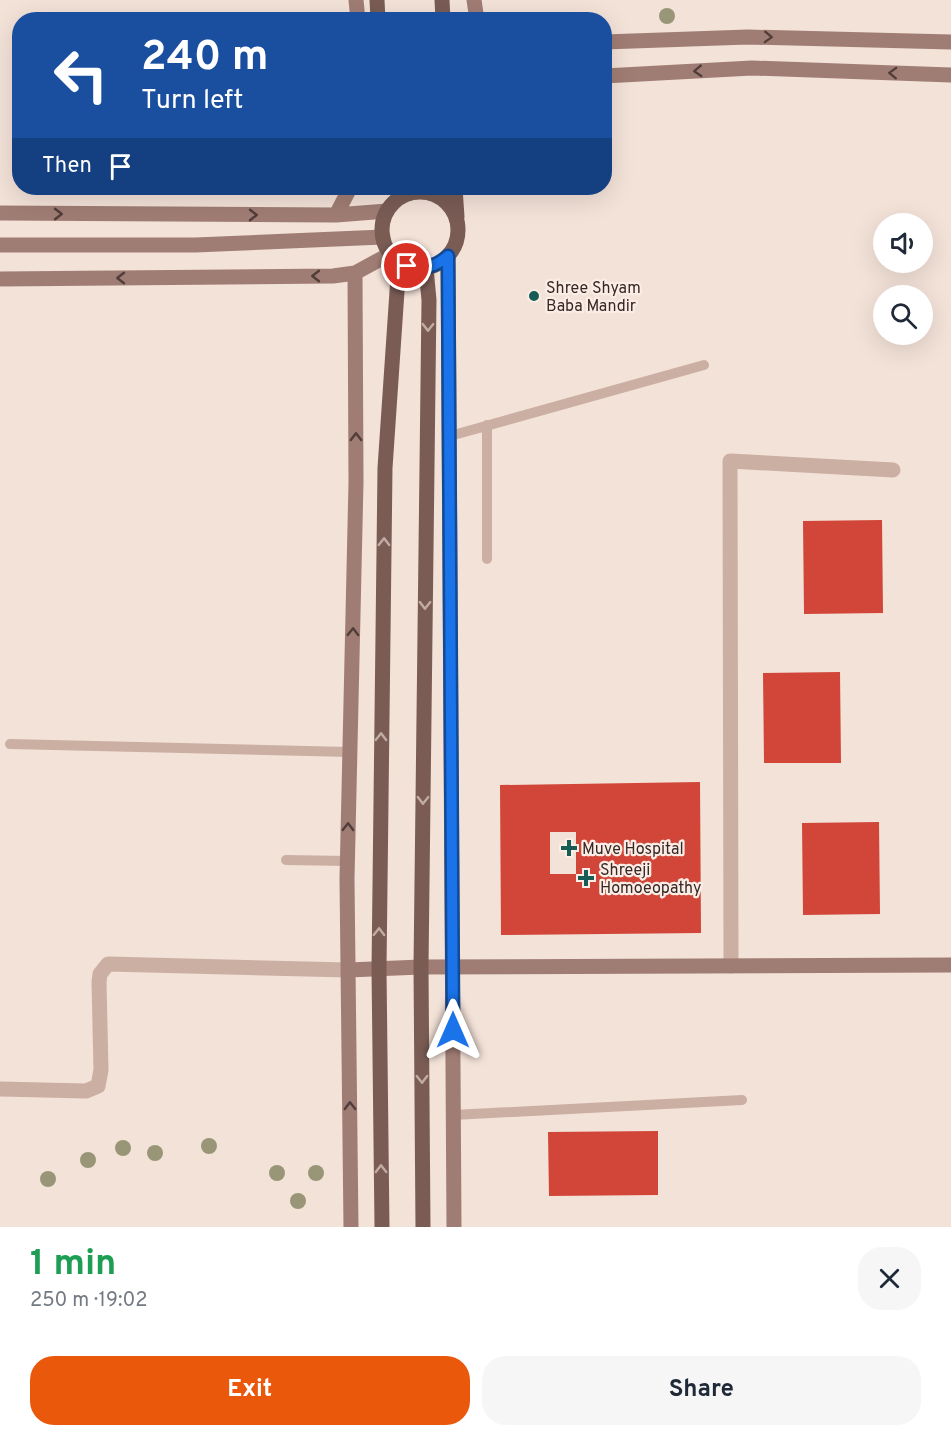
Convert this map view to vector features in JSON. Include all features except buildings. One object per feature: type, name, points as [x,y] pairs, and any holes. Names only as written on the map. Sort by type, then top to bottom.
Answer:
[{"type":"main road","points":[[407,195],[392,200],[383,237],[395,258],[407,266],[426,268],[438,264],[448,256],[456,240],[459,195]]},
{"type":"main road","points":[[434,195],[449,204],[457,222]]},
{"type":"main road","points":[[382,1227],[379,969],[384,468],[395,258]]},
{"type":"main road","points":[[423,1227],[421,967],[429,300],[426,268]]},
{"type":"street","points":[[612,42],[748,37],[951,42]]},
{"type":"street","points":[[612,76],[752,68],[951,75]]},
{"type":"street","points":[[336,215],[346,195]]},
{"type":"street","points":[[0,213],[336,215],[392,200]]},
{"type":"street","points":[[0,245],[195,245],[383,237]]},
{"type":"street","points":[[448,256],[454,1227]]},
{"type":"street","points":[[0,279],[333,276],[355,273],[395,258]]},
{"type":"street","points":[[351,1227],[348,861],[356,482],[355,273]]},
{"type":"street","points":[[731,966],[730,461],[893,470]]},
{"type":"street","points":[[0,1089],[86,1091],[99,1086],[101,1070],[100,974],[108,964],[348,970],[421,967],[951,965]]},
{"type":"lane","points":[[450,436],[704,365]]},
{"type":"lane","points":[[487,559],[488,425]]},
{"type":"lane","points":[[9,744],[350,752]]},
{"type":"lane","points":[[286,860],[348,861]]},
{"type":"lane","points":[[453,1115],[742,1100]]},
{"type":"place","name":"Shree Shyam Baba Mandir","points":[[534,296]]},
{"type":"place","name":"Muve Hospital","points":[[569,848]]},
{"type":"place","name":"Shreeji Homoeopathy","points":[[586,878]]},
{"type":"route","points":[[407,266],[426,268],[438,264],[448,256],[453,1030]]}]
